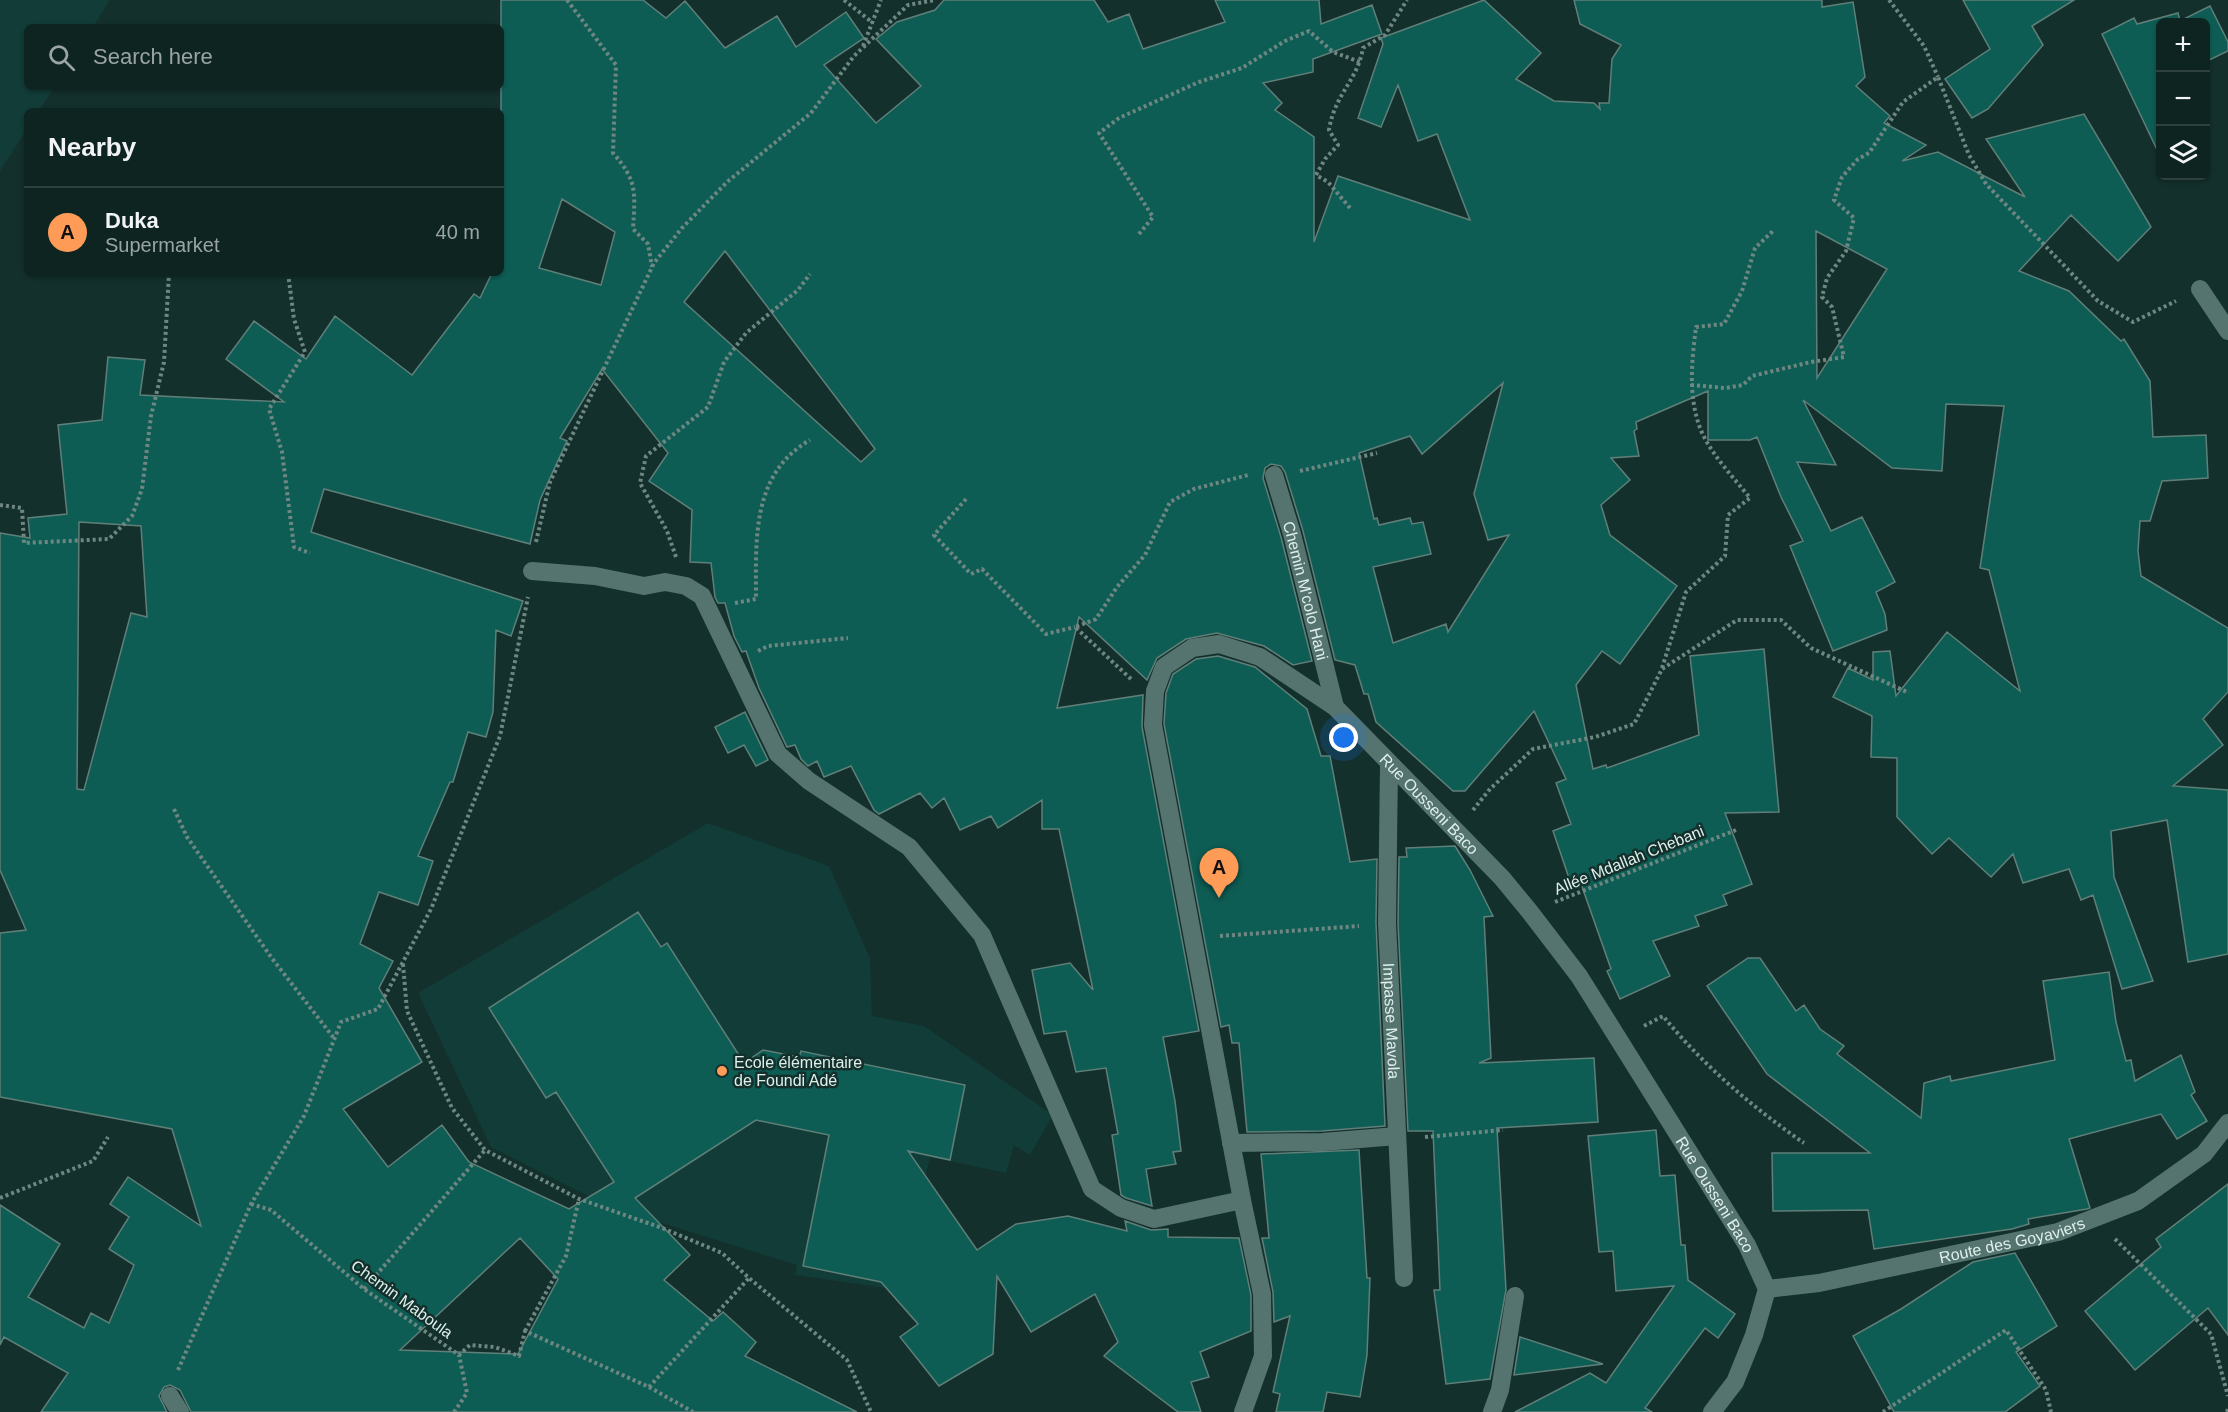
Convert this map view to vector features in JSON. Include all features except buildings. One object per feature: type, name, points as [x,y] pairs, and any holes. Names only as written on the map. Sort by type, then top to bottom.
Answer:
[{"type":"street","points":[[2200,289],[2228,331]]},
{"type":"street","name":"Chemin M'colo Hani","points":[[1274,475],[1295,543],[1335,707]]},
{"type":"street","points":[[532,571],[595,576],[644,586],[665,582],[686,586],[702,596],[778,754],[809,781],[909,847],[982,935],[1092,1189],[1121,1208],[1154,1219],[1242,1200]]},
{"type":"street","name":"Rue Ousseni Baco","points":[[1243,1412],[1263,1356],[1262,1294],[1231,1143],[1153,725],[1155,691],[1164,667],[1192,648],[1219,644],[1260,657],[1335,707],[1530,912],[1578,976],[1619,1040],[1747,1245],[1767,1289]]},
{"type":"street","name":"Impasse Mavola","points":[[1389,765],[1388,923],[1404,1278]]},
{"type":"street","name":"Route des Goyaviers","points":[[1767,1289],[1820,1283],[2047,1234],[2098,1216],[2138,1201],[2204,1154],[2228,1123]]},
{"type":"street","points":[[1231,1143],[1397,1138]]},
{"type":"street","points":[[1712,1412],[1735,1382],[1754,1335],[1767,1289]]},
{"type":"street","points":[[1492,1412],[1500,1390],[1515,1296]]},
{"type":"street","points":[[170,1396],[180,1412]]},
{"type":"path","points":[[567,0],[616,65],[613,153],[622,163],[635,188],[633,229],[648,244],[652,268]]},
{"type":"path","points":[[844,0],[873,23]]},
{"type":"path","points":[[862,49],[881,0]]},
{"type":"path","points":[[170,1396],[172,1384],[251,1204],[304,1116],[333,1037],[341,1022],[378,1009],[431,909],[500,736],[539,523],[550,482],[652,268],[682,228],[727,182],[811,113],[862,49],[908,5],[935,0]]},
{"type":"path","points":[[1350,208],[1328,182],[1316,175],[1325,159],[1338,145],[1329,130],[1332,112],[1342,90],[1356,74],[1363,48],[1385,35],[1407,0]]},
{"type":"path","points":[[1889,0],[1924,46],[1969,155],[1986,184],[2098,301],[2133,322],[2200,289]]},
{"type":"path","points":[[1138,234],[1153,217],[1099,133],[1119,118],[1199,82],[1242,68],[1285,41],[1309,31],[1333,52],[1360,62]]},
{"type":"path","points":[[1691,385],[1725,388],[1743,385],[1752,376],[1844,357],[1832,307],[1822,297],[1827,278],[1846,251],[1854,218],[1834,200],[1842,177],[1858,159],[1869,153],[1903,102],[1938,76]]},
{"type":"path","points":[[1455,831],[1490,789],[1533,749],[1595,737],[1634,724],[1662,669],[1686,592],[1725,556],[1728,514],[1750,498],[1722,464],[1699,425],[1691,385],[1696,327],[1724,324],[1742,291],[1755,248],[1774,230]]},
{"type":"path","points":[[686,586],[667,531],[639,483],[646,456],[708,407],[724,362],[746,333],[798,290],[810,274]]},
{"type":"path","points":[[0,505],[22,508],[24,543],[109,539],[132,516],[142,489],[151,416],[164,362],[169,276]]},
{"type":"path","points":[[288,276],[294,320],[305,352],[269,409],[282,452],[294,547],[310,553]]},
{"type":"path","points":[[709,610],[756,599],[759,508],[773,476],[796,448],[810,440]]},
{"type":"path","points":[[966,499],[934,535],[971,574],[982,569],[1046,634],[1096,619],[1118,587],[1145,555],[1170,502],[1194,489],[1247,475],[1274,475],[1321,468],[1377,453]]},
{"type":"path","points":[[1662,669],[1737,620],[1781,620],[1810,648],[1909,693]]},
{"type":"path","points":[[1075,627],[1140,687],[1155,691]]},
{"type":"path","points":[[733,664],[768,646],[848,638]]},
{"type":"path","points":[[174,808],[188,837],[271,957],[333,1037]]},
{"type":"path","name":"Allée Mdallah Chebani","points":[[1530,912],[1736,830]]},
{"type":"path","points":[[1193,939],[1388,923]]},
{"type":"path","points":[[403,963],[406,1011],[452,1108],[485,1150],[579,1199],[662,1228],[722,1253],[847,1360],[870,1412]]},
{"type":"path","points":[[1619,1040],[1663,1016],[1681,1038],[1759,1112],[1804,1143]]},
{"type":"path","points":[[1397,1138],[1503,1131]]},
{"type":"path","points":[[0,1198],[93,1161],[108,1137]]},
{"type":"path","points":[[364,1289],[485,1150]]},
{"type":"path","points":[[579,1199],[566,1256],[525,1330],[649,1387],[693,1412]]},
{"type":"path","name":"Chemin Maboula","points":[[251,1204],[271,1210],[364,1289],[459,1355],[470,1345],[495,1347],[519,1356],[525,1330]]},
{"type":"path","points":[[2098,1216],[2122,1249],[2211,1334],[2228,1396]]},
{"type":"path","points":[[649,1387],[749,1278]]},
{"type":"path","points":[[1883,1412],[2006,1330],[2046,1390],[2051,1412]]},
{"type":"path","points":[[454,1412],[467,1393],[459,1355]]},
{"type":"shaded area","points":[[0,0],[110,0],[95,24],[24,24],[24,90],[52,90],[41,108],[24,108],[24,134],[0,171]]},
{"type":"shaded area","name":"Ecole élémentaire de Foundi Adé","points":[[708,823],[829,866],[870,958],[872,1016],[924,1026],[1053,1115],[1030,1155],[1014,1145],[1006,1173],[930,1157],[900,1290],[795,1275],[797,1265],[610,1207],[491,1147],[418,993]]},
{"type":"place","name":"Duka","points":[[1219,898]]},
{"type":"place","name":"Ecole élémentaire de Foundi Adé","points":[[722,1071]]}]
